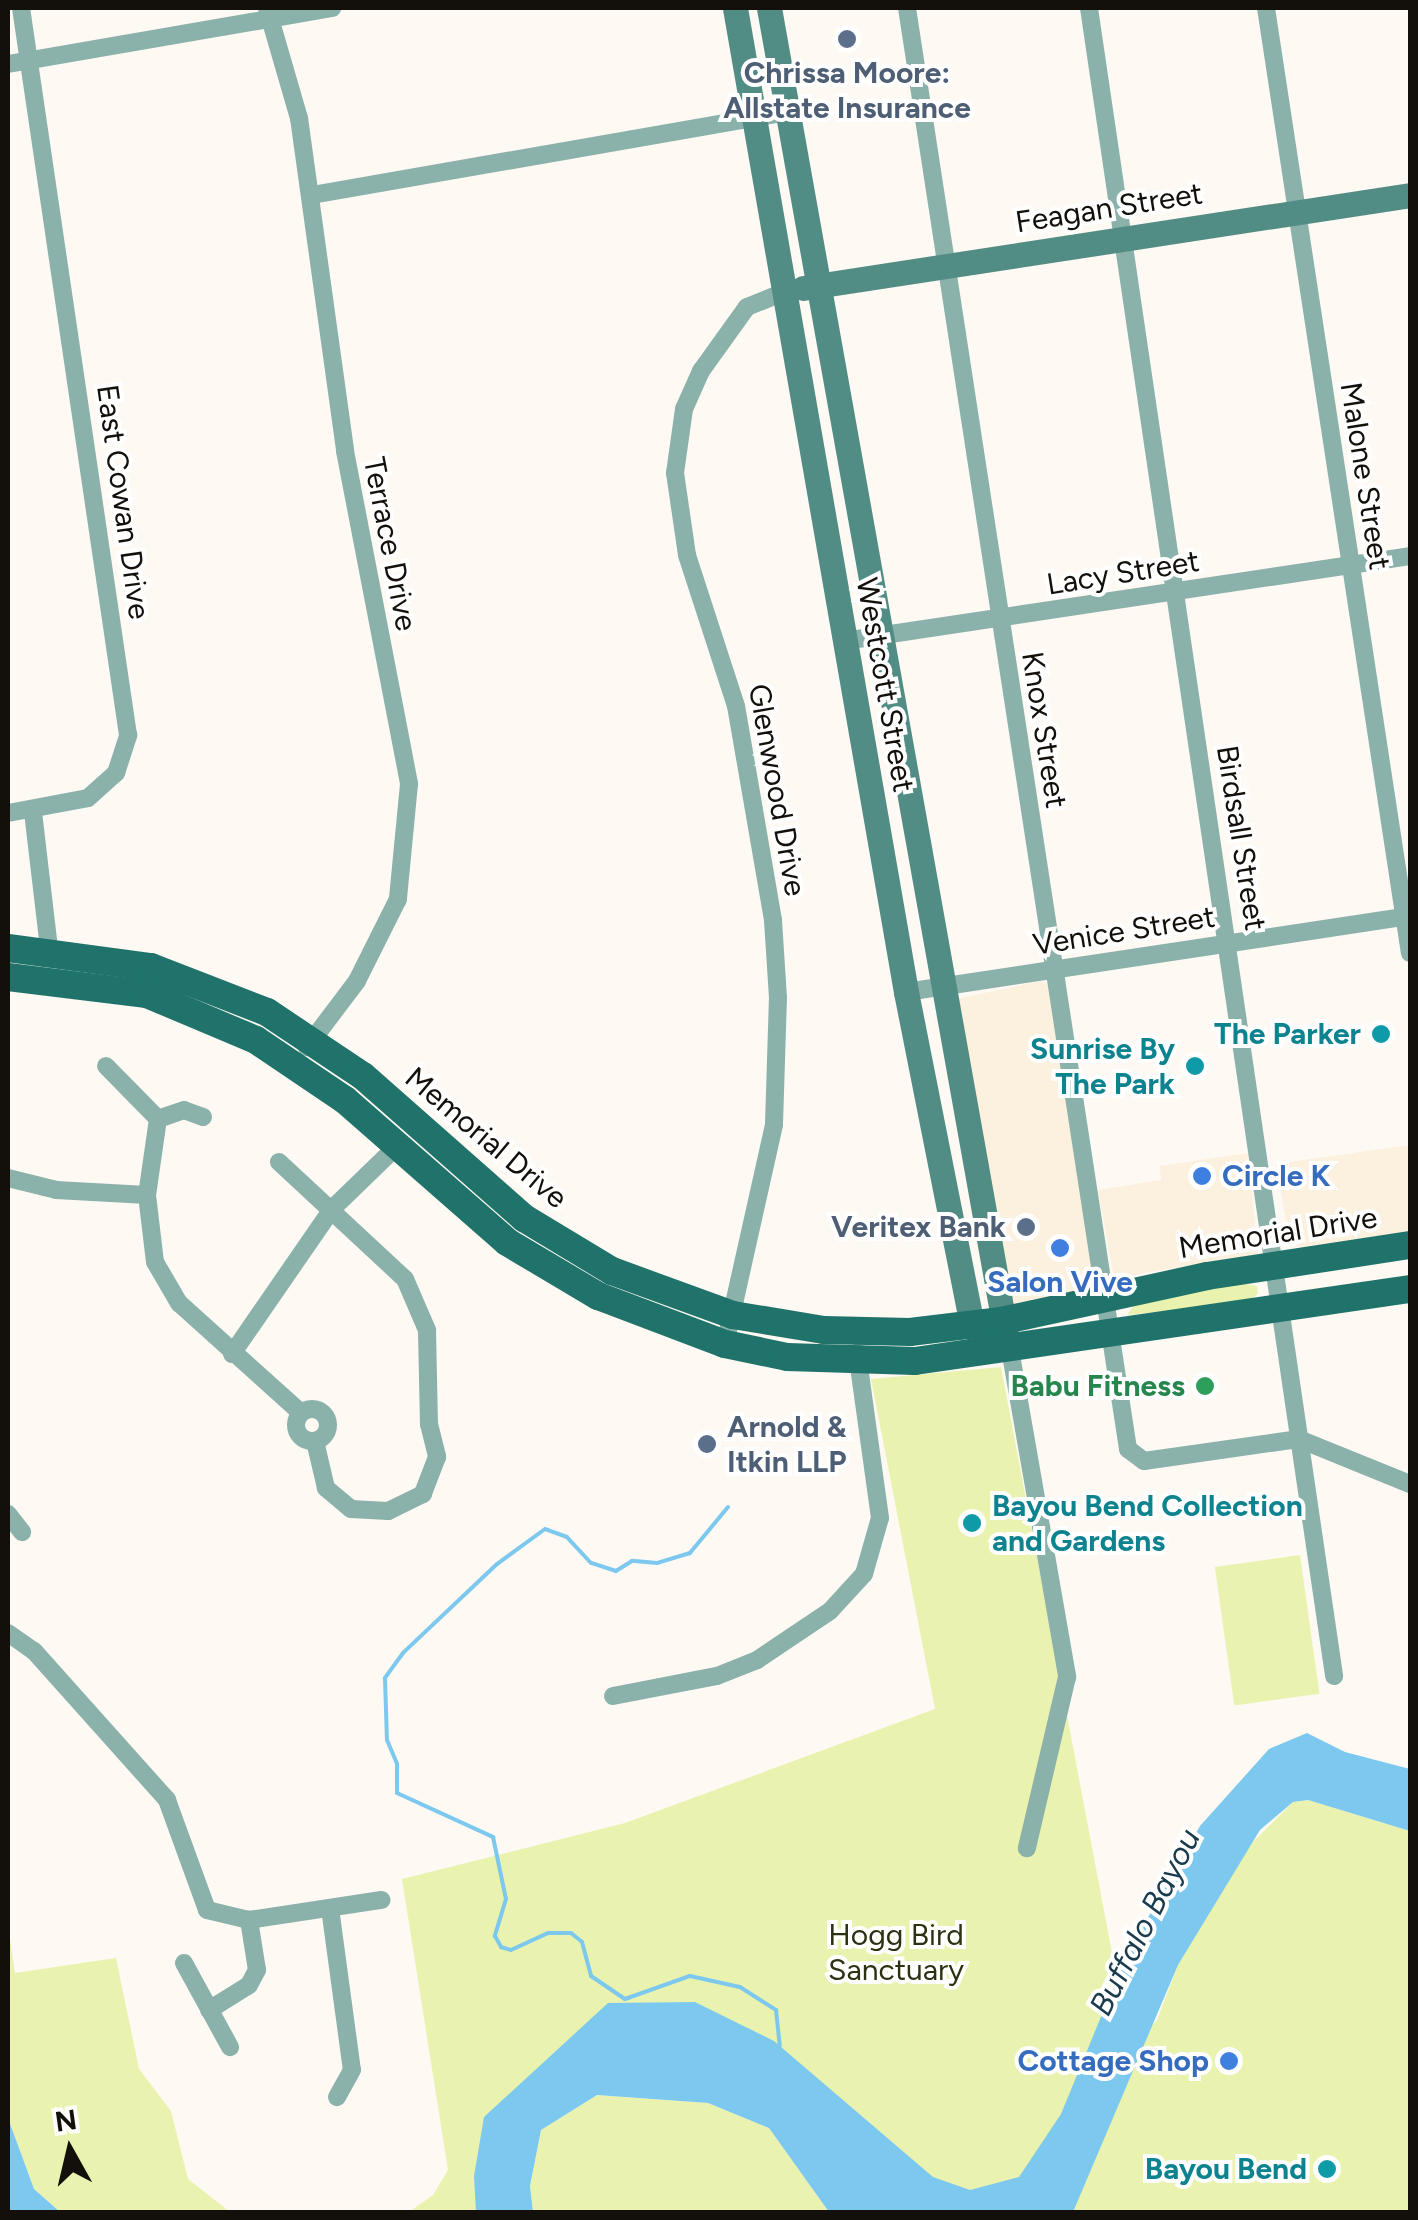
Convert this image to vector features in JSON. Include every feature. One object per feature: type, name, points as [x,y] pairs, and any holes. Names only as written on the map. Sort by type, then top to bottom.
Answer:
[{"type":"main road","name":"Westcott Street","points":[[735,8],[906,992],[972,1326]]},
{"type":"main road","name":"Westcott Street","points":[[769,8],[968,1143],[1010,1350]]},
{"type":"main road","name":"Feagan Street","points":[[784,292],[1410,195]]},
{"type":"main road","name":"Memorial Drive","points":[[8,948],[49,949],[151,966],[208,1000],[295,1063],[536,1260],[655,1322],[725,1344],[857,1362],[1010,1350],[1410,1290]]},
{"type":"main road","points":[[8,964],[36,964],[49,949]]},
{"type":"main road","name":"Memorial Drive","points":[[8,977],[98,984],[208,1000],[313,1038],[524,1218],[623,1275],[733,1315],[858,1333],[972,1326],[1278,1265],[1410,1245]]},
{"type":"main road","points":[[396,1146],[415,1124]]},
{"type":"main road","points":[[937,1150],[968,1143]]},
{"type":"main road","points":[[536,1260],[556,1255],[594,1278],[623,1275]]},
{"type":"main road","points":[[972,1326],[1010,1350]]},
{"type":"street","name":"East Cowan Drive","points":[[8,813],[33,812],[88,798],[116,773],[128,735],[22,8]]},
{"type":"street","points":[[8,64],[268,13],[332,8]]},
{"type":"street","name":"Knox Street","points":[[907,8],[1052,970],[1133,1459],[1299,1439]]},
{"type":"street","name":"Birdsall Street","points":[[1089,8],[1278,1265],[1280,1309],[1334,1676]]},
{"type":"street","name":"Malone Street","points":[[1266,8],[1408,917],[1410,953]]},
{"type":"street","name":"Terrace Drive","points":[[268,13],[293,90],[312,195],[348,467],[410,784],[398,899],[357,981],[295,1063]]},
{"type":"street","points":[[312,195],[786,112]]},
{"type":"street","name":"Glenwood Drive","points":[[725,1344],[774,1124],[777,978],[736,706],[687,555],[675,474],[684,409],[701,372],[748,306],[784,292]]},
{"type":"street","name":"Lacy Street","points":[[844,641],[1410,556]]},
{"type":"street","points":[[33,812],[49,949]]},
{"type":"street","name":"Venice Street","points":[[906,992],[1408,917]]},
{"type":"street","points":[[106,1066],[158,1119]]},
{"type":"street","points":[[158,1119],[184,1110],[203,1117]]},
{"type":"street","points":[[158,1119],[147,1195],[155,1262],[165,1282],[232,1354],[300,1413]]},
{"type":"street","points":[[232,1354],[332,1210],[396,1146]]},
{"type":"street","points":[[279,1162],[406,1279],[421,1306],[434,1476],[407,1505],[378,1513],[350,1509],[326,1488],[315,1441],[298,1432],[300,1413]]},
{"type":"street","points":[[8,1178],[56,1190],[147,1195]]},
{"type":"street","points":[[614,1696],[718,1676],[757,1660],[830,1611],[864,1574],[880,1518],[857,1362],[858,1333]]},
{"type":"street","name":"Westcott Street","points":[[1010,1350],[1066,1677],[1027,1848]]},
{"type":"street","points":[[300,1413],[314,1408],[327,1417],[328,1432],[315,1441]]},
{"type":"street","points":[[1299,1439],[1410,1484]]},
{"type":"street","points":[[8,1514],[22,1532]]},
{"type":"street","points":[[8,1633],[46,1664],[167,1800],[200,1902],[224,1918],[250,1920],[381,1900]]},
{"type":"street","points":[[330,1908],[352,2070],[336,2098]]},
{"type":"street","points":[[209,2010],[249,1985],[257,1970],[250,1920]]},
{"type":"street","points":[[184,1962],[230,2048]]},
{"type":"shaded area","points":[[1040,981],[1048,985],[1094,1282],[1091,1290],[1019,1307],[1009,1303],[956,999]]},
{"type":"shaded area","points":[[1410,1145],[1410,1233],[1305,1249],[1290,1243],[1276,1164]]},
{"type":"shaded area","points":[[1248,1153],[1258,1254],[1114,1278],[1098,1190],[1161,1180],[1160,1166]]},
{"type":"green space","points":[[1239,1283],[1257,1286],[1258,1294],[1245,1303],[1127,1315],[1134,1305]]},
{"type":"green space","name":"Hogg Bird Sanctuary","points":[[1001,1367],[1130,2048],[1157,2020],[1178,1965],[1246,1849],[1293,1802],[1308,1800],[1410,1831],[1410,2212],[840,2212],[828,2190],[754,2112],[662,2088],[598,2082],[544,2115],[499,2212],[409,2212],[433,2195],[448,2170],[402,1879],[625,1823],[935,1709],[871,1379]]},
{"type":"green space","points":[[1300,1555],[1319,1694],[1234,1706],[1215,1567]]},
{"type":"green space","points":[[8,1925],[15,1973],[116,1958],[139,2069],[171,2111],[188,2179],[230,2212],[60,2212],[34,2189],[8,2118]]},
{"type":"green space","points":[[597,2095],[708,2103],[769,2128],[829,2212],[533,2212],[530,2186],[541,2130]]},
{"type":"water","points":[[1307,1733],[1345,1752],[1410,1769],[1410,1831],[1308,1800],[1293,1802],[1260,1830],[1178,1965],[1073,2212],[829,2212],[769,2128],[708,2103],[597,2095],[541,2130],[530,2186],[533,2212],[476,2212],[474,2176],[484,2117],[608,2003],[695,2002],[774,2041],[933,2177],[970,2190],[1019,2177],[1061,2114],[1126,1956],[1200,1826],[1269,1749]]},
{"type":"water","points":[[8,2118],[34,2189],[60,2212],[8,2212]]},
{"type":"waterway","points":[[728,1507],[690,1553],[657,1563],[632,1561],[616,1571],[591,1563],[567,1537],[545,1529],[497,1564],[403,1653],[385,1678],[387,1740],[397,1764],[397,1793],[493,1837],[506,1899],[495,1936],[501,1947],[511,1950],[548,1933],[571,1933],[582,1942],[591,1976],[625,1999],[690,1976],[740,1987],[776,2010],[780,2046]]},
{"type":"place","name":"Chrissa Moore: Allstate Insurance","points":[[847,39]]},
{"type":"place","name":"The Parker","points":[[1381,1034]]},
{"type":"place","name":"Sunrise By The Park","points":[[1195,1066]]},
{"type":"place","name":"Circle K","points":[[1202,1176]]},
{"type":"place","name":"Veritex Bank","points":[[1026,1227]]},
{"type":"place","name":"Salon Vive","points":[[1060,1248]]},
{"type":"place","name":"Babu Fitness","points":[[1205,1386]]},
{"type":"place","name":"Arnold & Itkin LLP","points":[[707,1444]]},
{"type":"place","name":"Bayou Bend Collection and Gardens","points":[[972,1523]]},
{"type":"place","name":"Cottage Shop","points":[[1229,2061]]},
{"type":"place","name":"Bayou Bend","points":[[1327,2169]]},
{"type":"water label","name":"Buffalo Bayou","points":[[1145,1922]]}]
